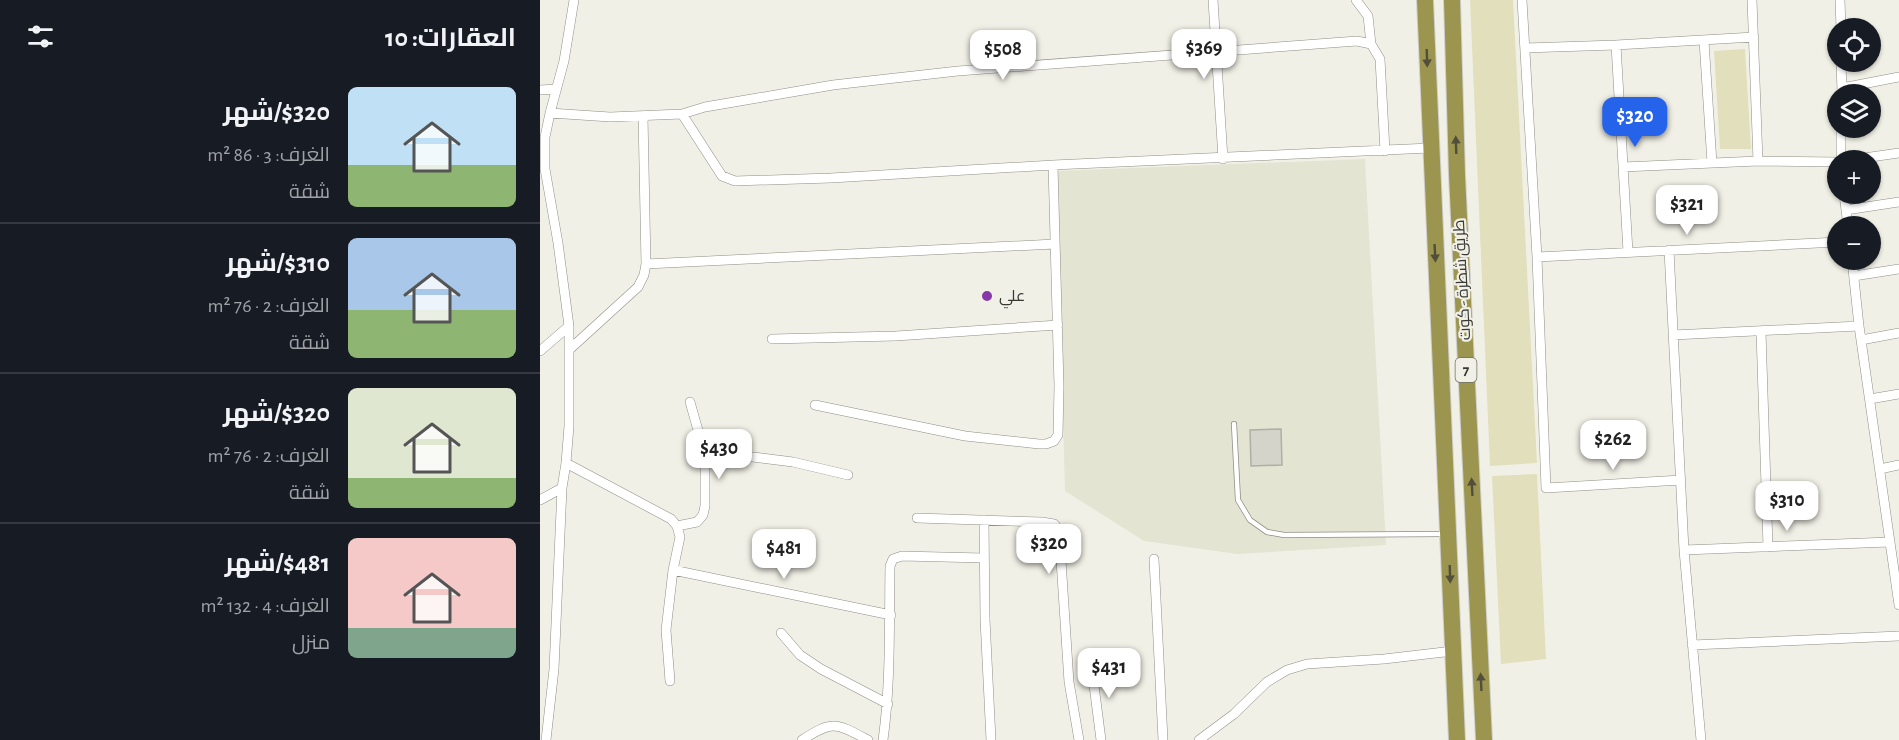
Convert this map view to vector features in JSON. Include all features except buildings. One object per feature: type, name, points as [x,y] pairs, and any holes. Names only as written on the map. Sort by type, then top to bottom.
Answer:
[{"type":"highway","name":"طريق شطرة - كوت","points":[[1425,0],[1457,740]]},
{"type":"highway","name":"طريق شطرة - كوت","points":[[1452,0],[1457,175],[1484,740]]},
{"type":"highway","points":[[1432,176],[1457,175]]},
{"type":"street","points":[[546,740],[554,669],[562,488],[569,426],[570,349],[558,243],[545,169],[545,137],[564,61],[574,0]]},
{"type":"street","points":[[1213,0],[1223,159]]},
{"type":"street","points":[[1356,0],[1368,16],[1371,44],[1380,59],[1385,151]]},
{"type":"street","points":[[1522,0],[1537,257],[1546,488],[1681,480]]},
{"type":"street","points":[[1752,0],[1758,161]]},
{"type":"street","points":[[1840,0],[1841,18]]},
{"type":"street","points":[[1525,48],[1754,37]]},
{"type":"street","points":[[1704,40],[1712,163]]},
{"type":"street","points":[[550,113],[610,117],[682,114],[705,107],[833,85],[958,71],[1357,41],[1371,44]]},
{"type":"street","points":[[1616,45],[1628,252]]},
{"type":"street","points":[[1872,84],[1899,77]]},
{"type":"street","points":[[540,90],[556,90]]},
{"type":"street","points":[[682,114],[722,176],[735,181],[1430,148]]},
{"type":"street","points":[[570,349],[638,287],[644,276],[646,264],[643,117]]},
{"type":"street","points":[[1881,156],[1899,153]]},
{"type":"street","points":[[1623,167],[1758,161],[1827,161]]},
{"type":"street","points":[[815,405],[965,436],[1039,444],[1054,441],[1058,435],[1059,386],[1053,165]]},
{"type":"street","points":[[1846,210],[1899,202]]},
{"type":"street","points":[[1845,204],[1847,216]]},
{"type":"street","points":[[1537,257],[1827,243]]},
{"type":"street","points":[[646,264],[1055,244]]},
{"type":"street","points":[[1669,250],[1684,550],[1701,740]]},
{"type":"street","points":[[1854,276],[1899,269]]},
{"type":"street","points":[[1853,270],[1859,326],[1899,605]]},
{"type":"street","points":[[772,339],[896,336],[1058,325]]},
{"type":"street","points":[[1673,335],[1859,326]]},
{"type":"street","points":[[540,351],[569,327]]},
{"type":"street","points":[[1761,332],[1768,547]]},
{"type":"street","points":[[1861,340],[1899,333]]},
{"type":"street","points":[[1870,399],[1899,394]]},
{"type":"street","points":[[677,526],[697,522],[703,515],[705,506],[705,455],[690,402]]},
{"type":"street","points":[[705,455],[753,457],[793,462],[848,475]]},
{"type":"street","points":[[566,463],[671,519],[677,526],[680,537],[673,570],[666,630],[670,681]]},
{"type":"street","points":[[1880,469],[1899,465]]},
{"type":"street","points":[[540,501],[562,488]]},
{"type":"street","points":[[917,518],[1054,524],[1059,530],[1069,682],[1079,740]]},
{"type":"street","points":[[984,520],[985,619],[992,740]]},
{"type":"street","points":[[1684,550],[1890,542]]},
{"type":"street","points":[[883,740],[888,704],[890,566],[893,559],[902,556],[984,558]]},
{"type":"street","points":[[1154,559],[1163,740]]},
{"type":"street","points":[[673,570],[891,615]]},
{"type":"street","points":[[782,633],[800,655],[821,669],[888,704]]},
{"type":"street","points":[[1692,645],[1899,636]]},
{"type":"street","points":[[1199,740],[1234,714],[1267,682],[1287,670],[1307,664],[1384,659],[1453,651]]},
{"type":"street","points":[[1091,662],[1101,740]]},
{"type":"street","points":[[802,740],[820,728],[830,725],[844,728],[868,740]]},
{"type":"lane","points":[[1234,424],[1238,500],[1250,520],[1267,532],[1284,535],[1449,534]]},
{"type":"shaded area","points":[[1470,0],[1513,0],[1537,463],[1490,466]]},
{"type":"shaded area","points":[[1745,49],[1751,149],[1720,149],[1714,51]]},
{"type":"shaded area","points":[[1365,159],[1386,545],[1237,554],[1144,541],[1065,491],[1056,171]]},
{"type":"shaded area","points":[[1537,474],[1546,659],[1501,664],[1492,476]]},
{"type":"place","name":"علي","points":[[987,296]]}]
